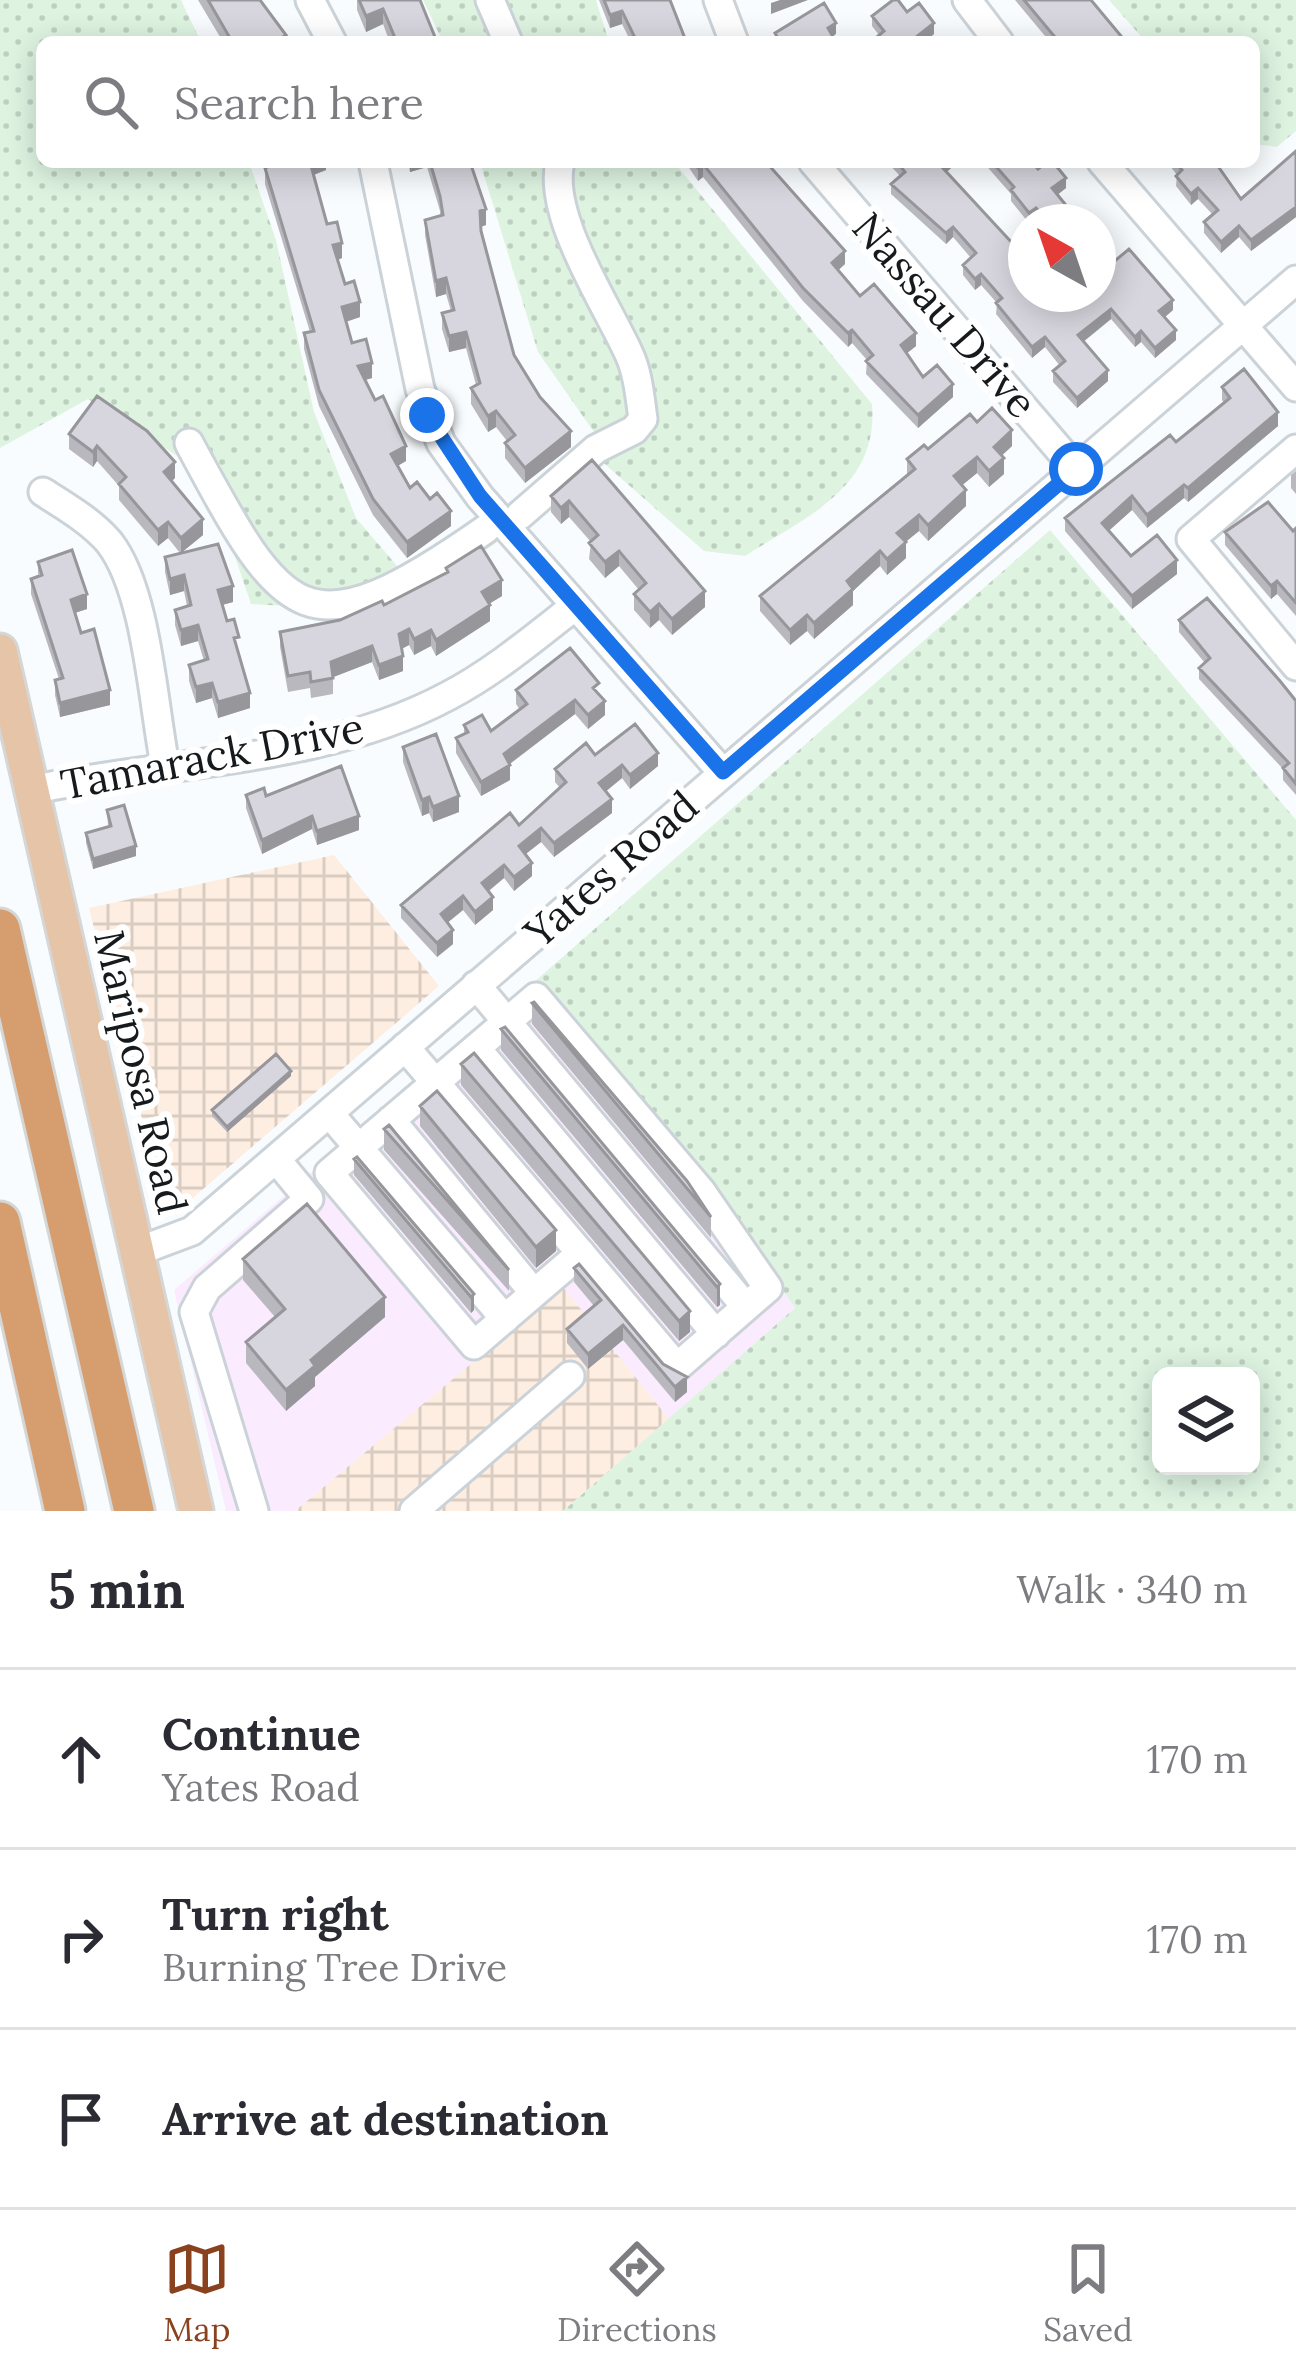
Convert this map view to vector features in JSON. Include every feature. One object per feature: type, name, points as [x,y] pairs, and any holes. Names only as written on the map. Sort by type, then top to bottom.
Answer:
[{"type":"highway","points":[[0,929],[134,1511]]},
{"type":"highway","points":[[0,1222],[65,1511]]},
{"type":"main road","name":"Mariposa Road","points":[[0,651],[196,1511]]},
{"type":"street","points":[[310,0],[329,36]]},
{"type":"street","points":[[490,0],[505,36]]},
{"type":"street","points":[[718,0],[732,36]]},
{"type":"street","points":[[967,0],[994,36]]},
{"type":"street","points":[[374,168],[427,415],[458,468],[723,772]]},
{"type":"street","points":[[520,515],[596,449],[634,430],[643,419],[632,361],[605,315],[557,191],[559,168]]},
{"type":"street","name":"Nassau Drive","points":[[819,168],[1076,469]]},
{"type":"street","points":[[1107,168],[1296,387]]},
{"type":"street","name":"Yates Road","points":[[136,1252],[192,1231],[1296,280]]},
{"type":"street","points":[[189,442],[241,540],[290,596],[310,605],[365,600],[421,574],[486,529]]},
{"type":"street","points":[[1296,448],[1190,539],[1296,665]]},
{"type":"street","points":[[43,492],[90,523],[110,544],[130,580],[165,765]]},
{"type":"street","name":"Tamarack Drive","points":[[31,790],[315,743],[388,722],[448,697],[575,606]]},
{"type":"street","points":[[476,985],[746,1307]]},
{"type":"street","points":[[405,1047],[436,1082],[581,1253],[677,1367],[768,1288],[701,1190],[536,997],[507,1022],[476,1048],[436,1082],[391,1120],[359,1148],[328,1173],[475,1345],[581,1253]]},
{"type":"street","points":[[476,1048],[716,1334]]},
{"type":"street","points":[[329,1113],[505,1319]]},
{"type":"street","points":[[391,1120],[534,1293]]},
{"type":"street","points":[[254,1511],[194,1312],[207,1288],[310,1198],[276,1159]]},
{"type":"street","points":[[414,1511],[570,1376]]},
{"type":"shaded area","points":[[334,855],[439,986],[180,1209],[163,1202],[89,908]]},
{"type":"shaded area","points":[[534,982],[712,1188],[795,1308],[669,1419],[563,1288],[295,1511],[226,1511],[174,1290]]},
{"type":"shaded area","points":[[563,1287],[669,1419],[563,1511],[295,1511]]},
{"type":"green space","points":[[0,0],[181,0],[198,36],[36,36],[36,168],[251,168],[276,240],[314,412],[356,518],[404,574],[516,508],[596,435],[538,352],[482,168],[679,168],[872,404],[864,458],[851,478],[814,512],[745,556],[704,551],[599,459],[493,545],[387,611],[251,604],[230,542],[185,461],[88,399],[0,448]]},
{"type":"green space","points":[[423,0],[596,0],[607,36],[440,36]]},
{"type":"green space","points":[[1109,0],[1296,0],[1296,131],[1277,147],[1260,145],[1260,36],[1141,36]]},
{"type":"green space","points":[[1050,530],[1296,820],[1296,1511],[563,1511],[795,1308],[712,1188],[534,982]]},
{"type":"building","points":[[208,0],[260,0],[286,35],[284,36],[229,36]]},
{"type":"building","points":[[359,0],[420,0],[435,36],[394,36],[383,9],[366,16]]},
{"type":"building","points":[[604,0],[670,0],[684,36],[634,36],[622,11],[610,15]]},
{"type":"building","points":[[898,0],[907,12],[919,3],[934,23],[918,36],[878,36],[884,31],[872,16]]},
{"type":"building","points":[[1024,0],[1091,0],[1121,36],[1054,36]]},
{"type":"building","points":[[824,3],[836,23],[828,28],[833,36],[775,33]]},
{"type":"building","points":[[1296,151],[1296,207],[1251,240],[1239,226],[1221,242],[1204,222],[1218,210],[1198,188],[1191,194],[1176,176],[1180,168],[1219,168],[1241,199]]},
{"type":"building","points":[[265,168],[312,168],[327,224],[337,222],[342,243],[333,245],[345,284],[354,281],[360,302],[342,307],[352,343],[366,339],[372,363],[358,366],[375,400],[383,396],[406,446],[391,454],[410,488],[417,482],[430,499],[437,493],[451,511],[407,542],[373,499],[319,390],[304,333],[314,331]]},
{"type":"building","points":[[432,168],[472,168],[486,209],[480,211],[481,231],[514,355],[540,397],[571,431],[525,468],[505,443],[515,435],[496,411],[488,416],[471,388],[480,383],[466,332],[449,336],[442,313],[454,310],[446,278],[436,281],[425,220],[443,215]]},
{"type":"building","points":[[706,168],[771,168],[845,251],[832,263],[860,296],[874,284],[916,333],[901,345],[923,377],[937,365],[953,384],[918,415],[866,361],[873,355],[852,330],[848,333],[803,288]]},
{"type":"building","points":[[902,168],[943,168],[1008,239],[1008,312],[1107,312],[1078,335],[1108,370],[1077,398],[1053,371],[1065,361],[1045,337],[1032,347],[996,303],[1002,298],[981,274],[975,279],[963,265],[976,253],[953,227],[946,233],[891,184],[905,172]]},
{"type":"building","points":[[997,168],[1058,168],[1066,178],[1052,188],[1065,204],[1022,204],[1011,190],[1014,187]]},
{"type":"building","points":[[1129,249],[1173,300],[1159,311],[1176,330],[1155,348],[1141,331],[1135,337],[1114,312],[1116,260]]},
{"type":"building","points":[[1244,369],[1278,412],[1188,488],[1184,485],[1147,515],[1132,496],[1102,523],[1131,556],[1157,535],[1177,560],[1132,596],[1065,518],[1170,435],[1176,442],[1230,398],[1222,387]]},
{"type":"building","points":[[97,396],[147,431],[175,462],[164,472],[203,519],[181,538],[168,522],[158,530],[119,484],[126,477],[97,446],[93,452],[69,434]]},
{"type":"building","points":[[992,408],[1012,430],[994,447],[1004,458],[989,471],[977,457],[954,476],[966,490],[928,525],[919,515],[897,533],[906,542],[887,559],[880,551],[847,581],[853,589],[814,623],[807,615],[790,630],[760,596],[915,469],[907,459],[924,445],[928,449],[970,414],[977,422]]},
{"type":"building","points":[[592,460],[705,591],[672,619],[659,604],[650,612],[634,594],[646,583],[619,551],[605,562],[589,543],[598,535],[569,501],[561,508],[551,496]]},
{"type":"building","points":[[1268,502],[1293,531],[1296,528],[1296,603],[1277,581],[1271,586],[1225,532]]},
{"type":"building","points":[[218,544],[233,586],[218,590],[227,621],[234,619],[239,637],[234,638],[250,693],[218,702],[212,683],[196,687],[189,665],[208,659],[198,625],[181,630],[175,610],[191,605],[184,575],[170,579],[165,557]]},
{"type":"building","points":[[481,546],[502,580],[482,592],[490,605],[436,640],[431,630],[414,639],[409,629],[399,634],[403,656],[379,665],[372,646],[331,662],[333,678],[311,682],[310,672],[288,676],[280,632],[340,620],[382,601],[384,605],[448,572],[446,568]]},
{"type":"building","points":[[72,550],[87,594],[71,600],[81,633],[94,629],[110,690],[60,703],[55,680],[63,678],[31,579],[42,575],[38,562]]},
{"type":"building","points":[[1207,598],[1296,701],[1296,784],[1283,768],[1289,763],[1199,668],[1210,658],[1179,620]]},
{"type":"building","points":[[570,648],[599,683],[593,688],[605,701],[588,715],[575,700],[504,754],[510,765],[481,782],[456,738],[468,732],[464,725],[482,715],[491,731],[527,704],[516,690]]},
{"type":"building","points":[[635,724],[658,753],[630,775],[622,765],[599,783],[612,799],[554,843],[541,828],[519,846],[532,863],[514,877],[504,865],[482,883],[493,897],[475,912],[463,896],[441,914],[453,930],[437,943],[401,905],[510,813],[519,825],[566,782],[555,769],[586,743],[595,755]]},
{"type":"building","points":[[436,734],[459,796],[433,807],[429,797],[422,800],[403,747]]},
{"type":"building","points":[[341,766],[359,816],[317,831],[312,816],[262,840],[246,795],[264,788],[266,796]]},
{"type":"building","points":[[124,805],[136,846],[93,859],[86,833],[111,826],[107,810]]},
{"type":"building","points":[[532,1003],[687,1181],[711,1217]]},
{"type":"building","points":[[505,1027],[720,1284],[717,1287],[501,1029]]},
{"type":"building","points":[[474,1053],[690,1311],[679,1321],[461,1064]]},
{"type":"building","points":[[276,1054],[291,1071],[227,1127],[212,1110]]},
{"type":"building","points":[[437,1091],[556,1230],[536,1247],[420,1106]]},
{"type":"building","points":[[389,1125],[509,1270],[384,1129]]},
{"type":"building","points":[[354,1159],[474,1294],[471,1297]]},
{"type":"building","points":[[307,1204],[385,1297],[311,1360],[315,1366],[286,1390],[246,1342],[285,1309],[243,1259]]},
{"type":"building","points":[[579,1264],[663,1364],[687,1377],[675,1387],[623,1325],[588,1354],[567,1329],[601,1300],[574,1268]]},
{"type":"route","points":[[427,415],[480,496],[723,772],[1076,469]]}]
